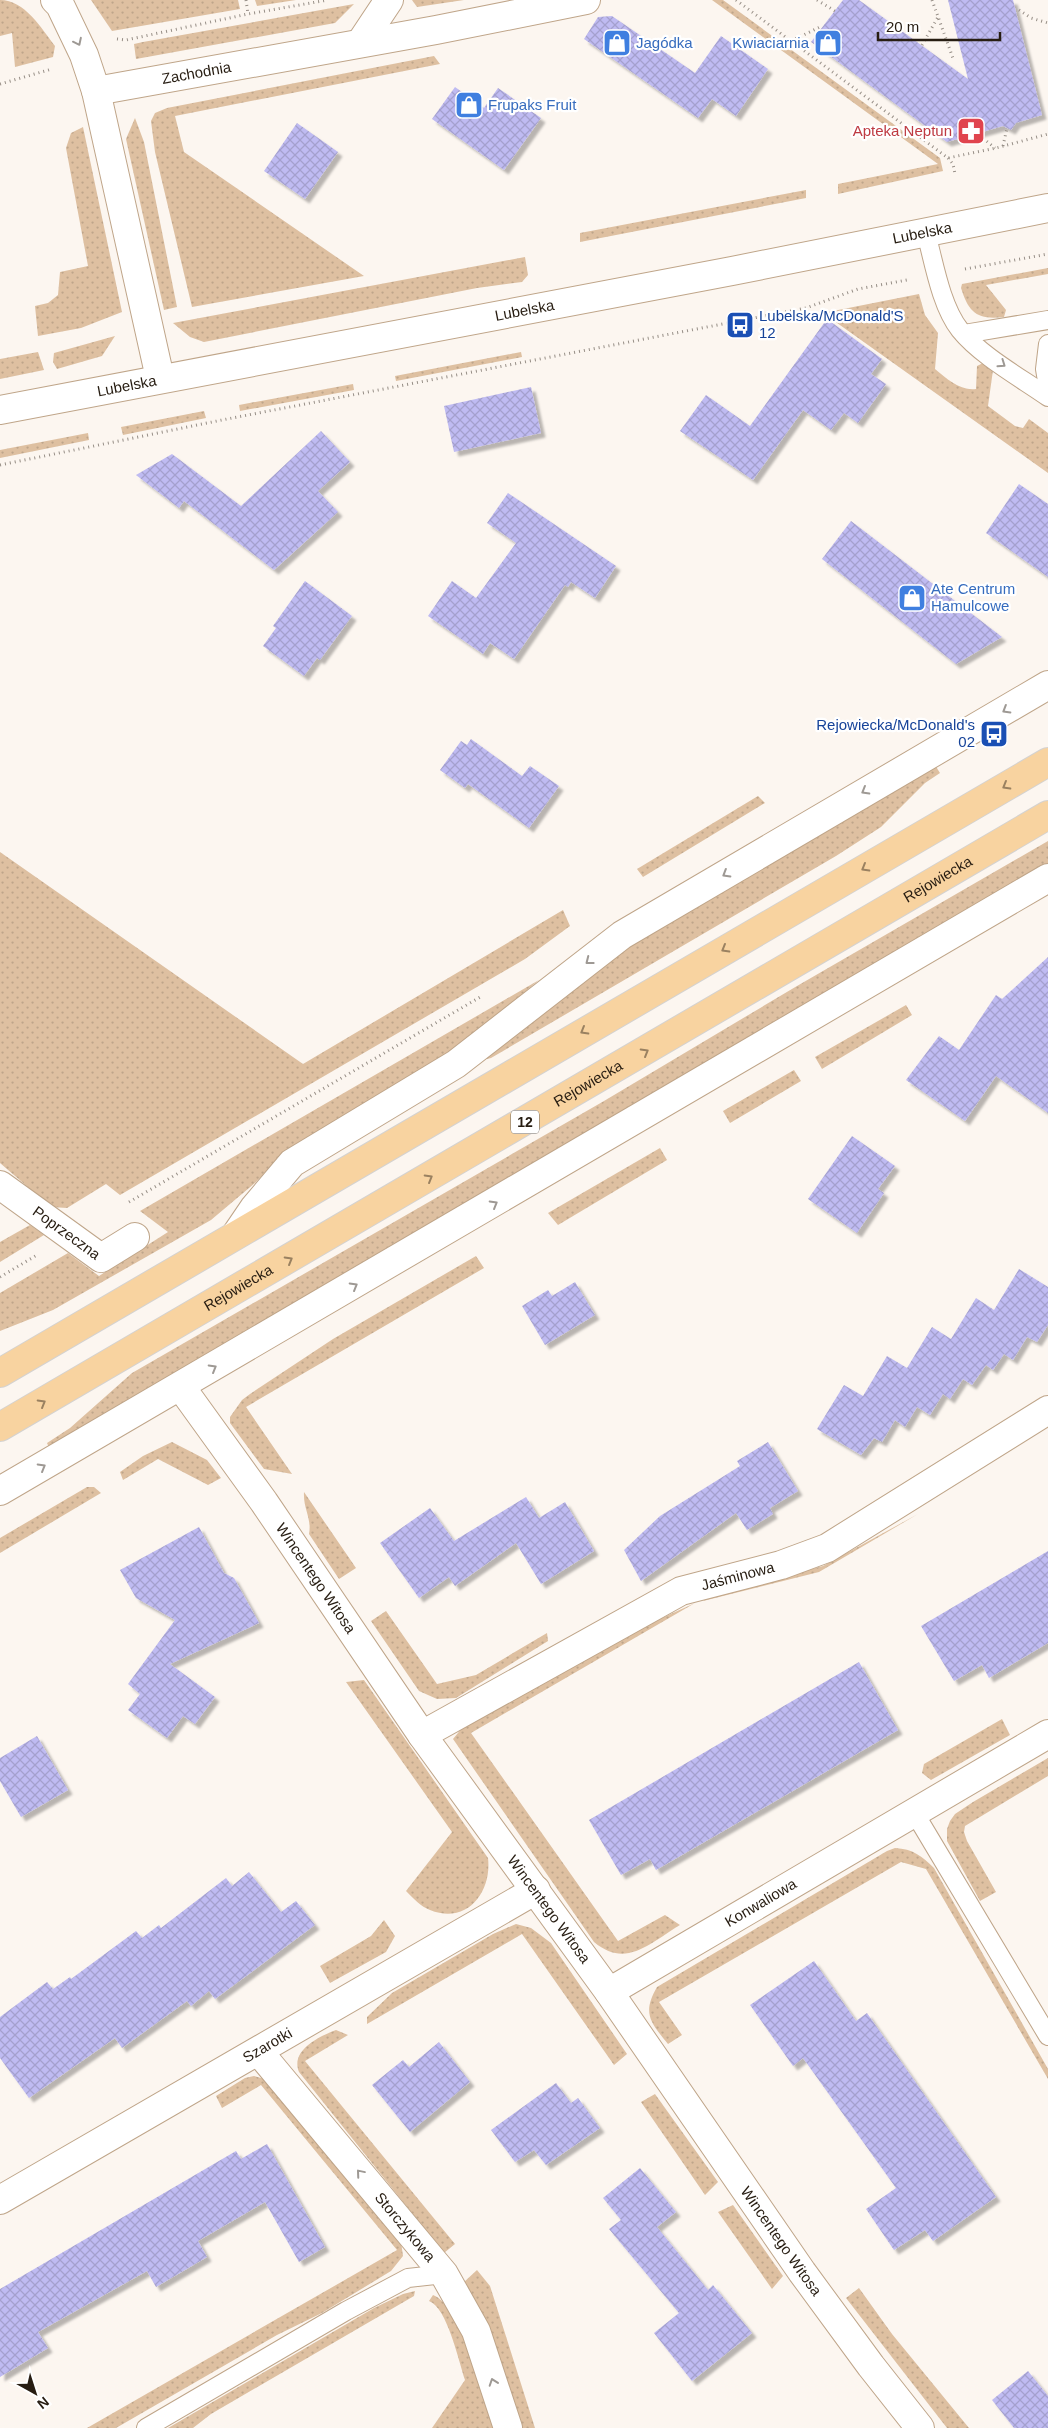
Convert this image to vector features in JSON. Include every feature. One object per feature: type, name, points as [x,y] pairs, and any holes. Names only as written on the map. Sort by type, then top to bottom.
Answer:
[{"type":"highway","points":[[0,1373],[237,1233],[1048,762]]},
{"type":"highway","name":"Rejowiecka","points":[[0,1427],[1048,815]]},
{"type":"street","points":[[55,0],[60,5],[84,55],[96,91],[160,378]]},
{"type":"street","points":[[360,42],[390,0]]},
{"type":"street","name":"Zachodnia","points":[[96,91],[360,42],[436,30],[586,0]]},
{"type":"street","name":"Lubelska","points":[[0,410],[1048,208]]},
{"type":"street","points":[[237,1233],[254,1208],[292,1163],[456,1064],[622,935],[1048,685]]},
{"type":"street","points":[[0,1491],[181,1387],[1048,878]]},
{"type":"street","name":"Poprzeczna","points":[[0,1185],[101,1258],[135,1238]]},
{"type":"street","name":"Wincentego Witosa","points":[[181,1387],[264,1502],[422,1735],[609,1992],[802,2272],[871,2366],[920,2428]]},
{"type":"street","name":"Jaśminowa","points":[[422,1735],[681,1590],[780,1565],[827,1548],[1048,1410]]},
{"type":"street","name":"Konwaliowa","points":[[609,1992],[1048,1734]]},
{"type":"street","name":"Szarotki","points":[[0,2200],[259,2052],[536,1890]]},
{"type":"street","name":"Storczykowa","points":[[259,2052],[444,2274],[476,2332],[508,2428]]},
{"type":"lane","points":[[926,233],[946,304],[964,334],[990,356],[1048,397]]},
{"type":"lane","points":[[964,334],[1048,320]]},
{"type":"lane","points":[[1048,344],[1045,369],[1048,387]]},
{"type":"lane","points":[[914,1812],[1048,2036]]},
{"type":"lane","points":[[146,2428],[346,2311],[408,2278],[444,2274]]},
{"type":"path","points":[[246,0],[248,14]]},
{"type":"path","points":[[110,34],[114,38],[126,40],[248,14],[328,0]]},
{"type":"path","points":[[736,0],[948,158],[953,164],[955,174]]},
{"type":"path","points":[[817,0],[835,11]]},
{"type":"path","points":[[932,0],[954,61]]},
{"type":"path","points":[[1019,10],[1031,18],[1048,23]]},
{"type":"path","points":[[922,46],[938,16]]},
{"type":"path","points":[[791,40],[820,27]]},
{"type":"path","points":[[0,84],[57,67]]},
{"type":"path","points":[[1003,146],[1007,128]]},
{"type":"path","points":[[948,158],[1048,134]]},
{"type":"path","points":[[979,135],[996,148]]},
{"type":"path","points":[[0,465],[806,308],[858,289],[1048,254]]},
{"type":"shaded area","points":[[0,0],[9,1],[17,5],[32,16],[55,46],[53,57],[15,67],[12,33],[0,36]]},
{"type":"shaded area","points":[[91,0],[238,0],[240,9],[112,31]]},
{"type":"shaded area","points":[[255,0],[296,0],[257,6]]},
{"type":"shaded area","points":[[412,0],[464,0],[417,7]]},
{"type":"shaded area","points":[[712,0],[723,0],[940,158],[943,171],[838,194],[838,184],[938,164]]},
{"type":"shaded area","points":[[354,4],[335,23],[136,59],[134,44]]},
{"type":"shaded area","points":[[434,56],[440,64],[175,116],[184,152],[364,276],[192,307],[155,152],[151,121],[155,113],[167,108]]},
{"type":"shaded area","points":[[135,118],[144,142],[177,307],[164,310],[126,139]]},
{"type":"shaded area","points":[[83,127],[122,312],[81,328],[38,336],[35,306],[48,303],[58,295],[60,272],[88,266],[66,148],[71,133]]},
{"type":"shaded area","points":[[806,190],[806,198],[580,242],[580,233]]},
{"type":"shaded area","points":[[525,257],[528,275],[522,282],[477,288],[204,342],[190,337],[173,323]]},
{"type":"shaded area","points":[[1048,268],[1048,274],[986,285],[1006,310],[1004,317],[987,317],[975,313],[967,304],[961,288],[962,284]]},
{"type":"shaded area","points":[[919,294],[925,315],[938,333],[935,369],[959,386],[970,389],[976,389],[977,366],[983,363],[993,370],[988,406],[1015,426],[1023,428],[1029,419],[1048,433],[1048,473],[823,313]]},
{"type":"shaded area","points":[[115,336],[102,356],[57,369],[53,362],[54,353]]},
{"type":"shaded area","points":[[38,352],[44,370],[0,379],[0,359]]},
{"type":"shaded area","points":[[521,352],[522,357],[396,381],[395,376]]},
{"type":"shaded area","points":[[353,384],[354,390],[240,411],[239,405]]},
{"type":"shaded area","points":[[204,411],[206,418],[123,435],[121,427]]},
{"type":"shaded area","points":[[88,433],[89,440],[0,458],[0,450]]},
{"type":"shaded area","points":[[933,762],[940,773],[925,783],[881,827],[836,856],[491,1058],[487,1059],[485,1056],[647,931]]},
{"type":"shaded area","points":[[758,796],[765,803],[643,877],[637,869]]},
{"type":"shaded area","points":[[1048,841],[1048,866],[455,1214],[230,1340],[50,1450],[47,1443],[70,1428],[132,1373],[604,1101],[797,986]]},
{"type":"shaded area","points":[[0,852],[303,1064],[563,910],[570,926],[525,959],[120,1195],[106,1184],[67,1208],[51,1207],[0,1163]]},
{"type":"shaded area","points":[[539,980],[446,1058],[283,1154],[255,1183],[211,1220],[53,1310],[0,1331],[0,1293],[68,1253],[99,1276],[168,1232],[140,1211]]},
{"type":"shaded area","points":[[906,1005],[912,1015],[822,1069],[815,1057]]},
{"type":"shaded area","points":[[794,1070],[801,1081],[730,1123],[723,1111]]},
{"type":"shaded area","points":[[660,1148],[667,1160],[558,1225],[548,1213]]},
{"type":"shaded area","points":[[30,1225],[44,1235],[0,1262],[0,1242]]},
{"type":"shaded area","points":[[476,1256],[484,1268],[246,1407],[292,1474],[264,1469],[230,1423],[230,1417],[242,1400],[333,1339]]},
{"type":"shaded area","points":[[172,1442],[207,1460],[221,1478],[208,1485],[158,1459],[123,1480],[120,1472],[143,1456]]},
{"type":"shaded area","points":[[87,1487],[94,1487],[101,1493],[0,1553],[0,1538]]},
{"type":"shaded area","points":[[304,1492],[356,1568],[339,1579],[309,1534],[310,1528]]},
{"type":"shaded area","points":[[918,1514],[819,1572],[703,1601],[711,1595],[823,1566]]},
{"type":"shaded area","points":[[695,1603],[471,1733],[618,1941],[665,1915],[680,1925],[638,1950],[617,1953],[606,1950],[594,1942],[453,1739],[462,1728],[653,1622]]},
{"type":"shaded area","points":[[386,1611],[437,1684],[476,1675],[547,1633],[548,1641],[456,1698],[437,1699],[419,1691],[371,1621]]},
{"type":"shaded area","points":[[364,1680],[488,1858],[486,1883],[481,1893],[466,1909],[455,1913],[430,1910],[420,1905],[406,1891],[452,1832],[346,1682]]},
{"type":"shaded area","points":[[1002,1719],[1010,1735],[931,1780],[922,1773],[924,1764]]},
{"type":"shaded area","points":[[1048,1758],[1048,1776],[965,1826],[964,1832],[967,1841],[996,1892],[980,1901],[947,1841],[947,1829],[950,1821],[955,1814],[973,1802]]},
{"type":"shaded area","points":[[895,1848],[917,1854],[934,1868],[1048,2069],[1048,2079],[926,1869],[901,1862],[659,2002],[682,2035],[668,2044],[650,2017],[650,2004],[657,1987]]},
{"type":"shaded area","points":[[384,1920],[395,1936],[386,1952],[330,1983],[320,1966],[371,1936]]},
{"type":"shaded area","points":[[516,1924],[531,1928],[551,1943],[627,2054],[614,2065],[522,1934],[367,2024],[367,2017],[392,1993],[493,1934]]},
{"type":"shaded area","points":[[336,2030],[348,2035],[305,2061],[455,2244],[444,2253],[299,2072],[297,2064],[299,2057],[308,2045]]},
{"type":"shaded area","points":[[254,2076],[271,2081],[401,2242],[403,2256],[391,2271],[322,2313],[277,2335],[116,2428],[87,2428],[397,2250],[261,2085],[222,2108],[216,2096],[245,2078]]},
{"type":"shaded area","points":[[655,2094],[718,2182],[705,2195],[641,2102]]},
{"type":"shaded area","points":[[733,2205],[783,2276],[772,2289],[718,2212]]},
{"type":"shaded area","points":[[477,2270],[490,2286],[535,2428],[519,2428],[478,2308],[463,2283]]},
{"type":"shaded area","points":[[859,2288],[892,2334],[969,2428],[947,2428],[846,2298]]},
{"type":"shaded area","points":[[415,2291],[414,2296],[211,2414],[193,2428],[168,2428],[374,2308],[403,2294]]},
{"type":"shaded area","points":[[433,2295],[443,2302],[462,2334],[471,2354],[494,2428],[432,2428],[465,2380],[447,2324],[435,2305],[429,2301]]},
{"type":"building","points":[[843,0],[859,0],[968,79],[948,0],[1013,0],[1042,115],[1016,123],[1011,130],[1003,126],[947,142],[811,42]]},
{"type":"building","points":[[612,16],[695,73],[721,36],[768,69],[736,116],[712,99],[698,118],[584,39],[598,17]]},
{"type":"building","points":[[455,87],[484,108],[498,88],[541,118],[504,170],[432,119]]},
{"type":"building","points":[[297,123],[338,152],[305,199],[264,171]]},
{"type":"building","points":[[827,319],[882,359],[871,374],[886,384],[858,423],[844,413],[831,430],[803,410],[753,480],[680,431],[706,395],[750,426]]},
{"type":"building","points":[[531,387],[541,433],[454,452],[444,406]]},
{"type":"building","points":[[321,431],[350,462],[318,491],[338,512],[274,570],[184,501],[179,508],[136,475],[172,454],[241,506]]},
{"type":"building","points":[[1019,484],[1048,504],[1048,577],[986,533]]},
{"type":"building","points":[[508,493],[616,566],[595,598],[571,582],[568,587],[565,585],[514,659],[490,643],[483,654],[428,616],[452,581],[476,598],[516,543],[487,523]]},
{"type":"building","name":"Ate Centrum Hamulcowe","points":[[851,521],[1002,637],[956,664],[822,559]]},
{"type":"building","points":[[305,581],[352,616],[320,660],[317,658],[304,676],[263,646],[276,628],[273,626]]},
{"type":"building","points":[[471,739],[522,776],[530,766],[559,786],[529,828],[468,784],[465,788],[440,770],[461,741],[467,745]]},
{"type":"building","points":[[1048,957],[1048,1113],[996,1076],[965,1121],[906,1080],[939,1036],[959,1050],[996,995],[1002,999]]},
{"type":"building","points":[[852,1136],[895,1166],[878,1189],[884,1193],[857,1233],[808,1199]]},
{"type":"building","points":[[1019,1269],[1048,1287],[1048,1325],[1037,1342],[1027,1337],[1013,1360],[1004,1354],[993,1370],[986,1365],[972,1385],[963,1379],[950,1399],[943,1394],[930,1415],[917,1407],[905,1427],[895,1420],[882,1442],[874,1438],[861,1455],[817,1429],[844,1385],[863,1396],[887,1356],[907,1368],[932,1327],[951,1339],[976,1298],[994,1310]]},
{"type":"building","points":[[575,1282],[595,1315],[545,1345],[522,1306],[548,1290],[552,1296]]},
{"type":"building","points":[[768,1442],[798,1491],[770,1508],[773,1514],[747,1530],[736,1513],[641,1581],[624,1550],[660,1516],[740,1466],[737,1461]]},
{"type":"building","points":[[526,1497],[539,1518],[565,1502],[594,1551],[541,1584],[516,1543],[455,1586],[449,1577],[419,1598],[380,1543],[430,1508],[454,1541]]},
{"type":"building","points":[[199,1527],[224,1573],[234,1578],[259,1623],[170,1664],[215,1697],[195,1724],[183,1716],[167,1738],[128,1710],[140,1694],[128,1684],[175,1620],[136,1598],[120,1570]]},
{"type":"building","points":[[1048,1551],[1048,1643],[989,1678],[982,1665],[954,1681],[921,1626]]},
{"type":"building","points":[[859,1662],[898,1730],[656,1870],[650,1859],[621,1875],[589,1820]]},
{"type":"building","points":[[37,1736],[68,1790],[21,1817],[0,1781],[0,1758]]},
{"type":"building","points":[[249,1872],[281,1912],[296,1901],[315,1925],[215,1999],[209,1991],[191,2006],[187,2001],[122,2048],[115,2038],[29,2098],[0,2058],[0,2017],[47,1982],[53,1989],[70,1977],[71,1979],[136,1931],[142,1938],[159,1925],[161,1928],[226,1878],[232,1886]]},
{"type":"building","points":[[814,1961],[856,2021],[867,2013],[996,2197],[933,2241],[925,2230],[894,2250],[866,2209],[896,2188],[803,2058],[793,2066],[750,2005]]},
{"type":"building","points":[[439,2042],[470,2082],[410,2132],[372,2085],[403,2060],[409,2067]]},
{"type":"building","points":[[556,2083],[571,2103],[578,2098],[600,2128],[546,2165],[534,2150],[515,2162],[491,2130]]},
{"type":"building","points":[[267,2144],[325,2247],[299,2262],[265,2202],[198,2241],[207,2257],[156,2287],[147,2271],[38,2332],[48,2348],[0,2377],[0,2289],[236,2151],[241,2159]]},
{"type":"building","points":[[640,2168],[676,2212],[657,2227],[708,2290],[713,2285],[752,2333],[692,2381],[654,2333],[679,2313],[609,2229],[621,2220],[603,2198]]},
{"type":"building","points":[[1028,2371],[1048,2396],[1048,2428],[1014,2428],[992,2400]]},
{"type":"place","name":"Jagódka","points":[[617,43]]},
{"type":"place","name":"Kwiaciarnia","points":[[828,43]]},
{"type":"place","name":"Frupaks Fruit","points":[[469,105]]},
{"type":"place","name":"Apteka Neptun","points":[[971,131]]},
{"type":"place","name":"Lubelska/McDonald'S 12","points":[[740,325]]},
{"type":"place","name":"Ate Centrum Hamulcowe","points":[[912,598]]},
{"type":"place","name":"Rejowiecka/McDonald's 02","points":[[994,734]]}]
